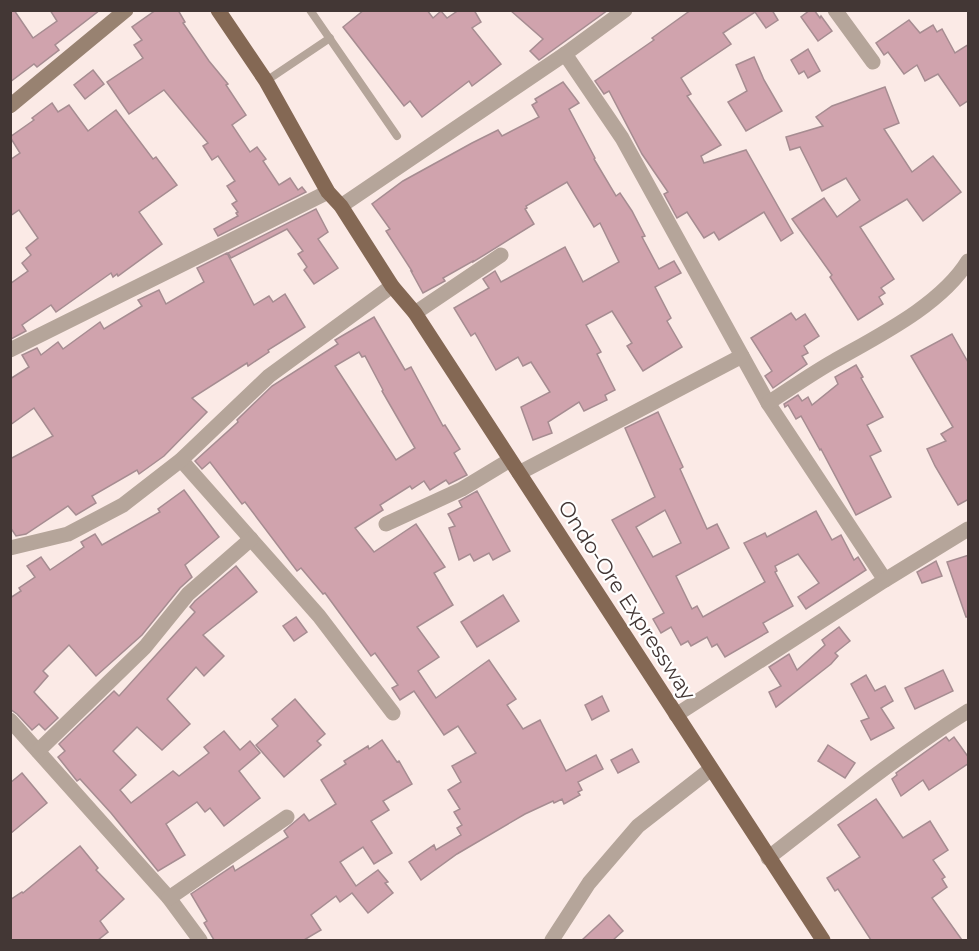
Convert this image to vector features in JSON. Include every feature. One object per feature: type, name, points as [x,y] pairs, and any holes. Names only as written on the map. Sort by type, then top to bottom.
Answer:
[{"type":"main road","name":"Ondo-Ore Expressway","points":[[218,10],[266,81],[328,192],[341,206],[392,286],[415,313],[822,940]]},
{"type":"street","points":[[12,100],[126,10]]},
{"type":"street","points":[[341,206],[565,54],[625,10]]},
{"type":"street","points":[[836,10],[873,62]]},
{"type":"street","points":[[565,54],[622,138],[768,403],[885,580]]},
{"type":"street","points":[[10,350],[328,192]]},
{"type":"street","points":[[415,313],[501,255]]},
{"type":"street","points":[[768,403],[831,362],[894,329],[936,296],[969,261]]},
{"type":"street","points":[[10,548],[68,534],[123,506],[181,460],[269,376],[392,286]]},
{"type":"street","points":[[386,524],[515,466],[742,356]]},
{"type":"street","points":[[181,460],[319,616],[393,713]]},
{"type":"street","points":[[676,715],[885,580],[969,530]]},
{"type":"street","points":[[38,751],[145,647],[188,594],[251,539]]},
{"type":"street","points":[[768,858],[885,767],[969,711]]},
{"type":"street","points":[[10,720],[169,898],[200,940]]},
{"type":"street","points":[[552,940],[589,883],[638,826],[711,769]]},
{"type":"street","points":[[169,898],[287,817]]},
{"type":"lane","points":[[310,10],[397,136]]},
{"type":"lane","points":[[266,81],[330,38]]},
{"type":"building","points":[[10,10],[14,10],[33,38],[57,21],[50,10],[100,10],[55,45],[59,50],[37,67],[34,64],[10,82]]},
{"type":"building","points":[[156,10],[178,10],[185,22],[183,23],[228,84],[226,85],[246,115],[232,125],[250,152],[257,147],[266,159],[263,161],[279,185],[290,178],[298,190],[302,187],[306,192],[218,236],[214,229],[238,216],[236,213],[238,212],[232,204],[237,201],[227,186],[235,181],[218,156],[212,160],[203,146],[208,143],[164,90],[129,114],[107,82],[143,58],[134,45],[142,40],[132,27]]},
{"type":"building","points":[[364,10],[427,10],[433,18],[441,11],[447,18],[459,10],[474,10],[481,22],[472,28],[501,64],[472,86],[469,81],[422,117],[410,101],[404,106],[343,27]]},
{"type":"building","points":[[510,10],[608,10],[539,60],[530,51],[543,39]]},
{"type":"building","points":[[691,10],[772,10],[778,20],[766,28],[755,12],[723,33],[731,44],[681,78],[691,94],[687,96],[721,145],[701,156],[704,163],[746,150],[793,233],[781,241],[764,212],[719,240],[714,232],[704,238],[687,212],[677,218],[664,194],[668,192],[642,154],[609,91],[604,94],[595,81],[654,40],[652,38]]},
{"type":"building","points":[[810,10],[814,10],[820,18],[821,16],[832,31],[818,41],[801,17]]},
{"type":"building","points":[[909,20],[920,33],[933,25],[937,32],[942,29],[955,53],[969,44],[969,100],[960,106],[938,74],[925,81],[917,65],[904,74],[888,52],[884,55],[876,43]]},
{"type":"building","points":[[808,49],[820,71],[808,78],[804,71],[799,74],[791,60]]},
{"type":"building","points":[[754,57],[782,111],[746,131],[728,102],[747,91],[736,65]]},
{"type":"building","points":[[93,70],[104,84],[85,99],[74,85]]},
{"type":"building","points":[[563,82],[579,103],[569,109],[594,159],[616,196],[620,193],[632,211],[645,236],[642,237],[659,269],[674,261],[681,273],[655,287],[671,318],[667,321],[682,347],[643,371],[627,346],[632,343],[612,311],[586,325],[601,352],[597,354],[615,390],[605,395],[607,400],[584,411],[579,402],[548,422],[552,433],[533,440],[521,407],[550,392],[531,362],[523,366],[518,357],[496,370],[475,333],[471,336],[454,308],[489,288],[483,279],[495,271],[501,282],[565,247],[583,282],[619,262],[600,223],[594,227],[567,182],[526,206],[525,209],[534,224],[443,278],[445,281],[423,293],[412,271],[386,231],[390,229],[372,204],[403,181],[472,143],[498,130],[502,136],[539,117],[532,105],[537,102],[535,99]]},
{"type":"building","points":[[885,87],[899,123],[884,129],[912,172],[933,156],[961,192],[923,221],[907,199],[860,227],[894,279],[881,288],[885,293],[879,297],[883,304],[858,320],[830,277],[832,275],[792,219],[824,198],[837,217],[860,200],[846,178],[822,191],[800,147],[790,150],[786,137],[823,126],[816,117],[832,106]]},
{"type":"building","points":[[52,103],[58,112],[69,105],[88,131],[116,110],[153,159],[156,157],[177,185],[139,212],[162,244],[118,276],[117,274],[113,277],[111,273],[56,312],[51,305],[22,325],[26,331],[11,339],[10,284],[28,271],[22,263],[31,255],[26,248],[38,238],[19,210],[10,216],[10,160],[20,153],[10,137],[34,120],[32,118]]},
{"type":"building","points":[[316,209],[328,232],[318,239],[338,268],[314,284],[304,270],[307,267],[298,254],[303,251],[287,229],[231,258],[228,253]]},
{"type":"building","points":[[227,253],[254,305],[269,296],[273,302],[285,294],[305,327],[268,350],[269,352],[248,366],[247,363],[192,398],[207,412],[164,456],[139,474],[137,470],[92,496],[96,503],[76,515],[68,506],[26,534],[16,536],[10,527],[10,459],[53,436],[34,408],[10,425],[10,379],[29,367],[22,355],[37,348],[41,355],[58,342],[63,349],[100,322],[104,329],[142,306],[138,300],[159,290],[166,304],[204,282],[197,268]]},
{"type":"building","points":[[791,313],[796,320],[805,314],[819,336],[804,346],[808,353],[802,356],[807,364],[773,388],[765,376],[772,371],[751,338]]},
{"type":"building","points":[[374,317],[405,370],[411,367],[443,426],[445,425],[460,449],[454,453],[467,475],[449,484],[446,480],[430,490],[424,481],[412,489],[410,486],[380,505],[383,510],[355,528],[374,552],[416,524],[445,567],[434,573],[453,605],[417,627],[439,657],[418,671],[436,698],[489,660],[516,699],[507,705],[523,729],[540,720],[566,771],[596,755],[603,769],[578,782],[582,790],[578,792],[580,795],[564,804],[562,799],[554,803],[553,801],[525,814],[457,854],[421,880],[409,862],[434,845],[436,850],[461,835],[457,828],[462,825],[454,812],[460,809],[448,790],[461,782],[452,766],[476,753],[458,726],[444,735],[414,691],[400,700],[392,688],[398,685],[375,653],[371,656],[325,593],[323,594],[301,568],[297,571],[245,502],[242,504],[210,462],[202,469],[195,461],[238,422],[237,420],[272,386],[338,344],[335,340]],"holes":[[[359,352],[362,357],[365,356],[415,448],[396,460],[335,366]]]},
{"type":"building","points":[[952,334],[969,364],[969,499],[958,505],[927,449],[946,441],[941,434],[953,427],[911,356]]},
{"type":"building","points":[[856,365],[883,417],[867,425],[881,451],[870,456],[891,497],[856,515],[801,416],[796,419],[788,405],[785,407],[784,404],[798,395],[802,401],[808,397],[812,405],[838,384],[835,377]]},
{"type":"building","points":[[658,412],[683,467],[680,469],[707,529],[717,524],[729,548],[676,576],[692,609],[697,606],[703,617],[765,582],[744,543],[765,533],[767,537],[816,511],[832,540],[841,535],[854,560],[858,557],[866,570],[806,609],[798,597],[819,583],[798,554],[775,566],[777,571],[775,572],[793,606],[763,623],[768,632],[725,657],[717,644],[712,647],[707,637],[691,646],[688,641],[681,645],[671,627],[661,633],[653,619],[664,613],[612,520],[655,497],[625,428]],"holes":[[[665,510],[681,543],[653,557],[636,527]]]},
{"type":"building","points":[[184,490],[219,537],[185,565],[192,577],[180,588],[142,635],[96,676],[69,645],[43,671],[48,676],[34,692],[58,718],[45,730],[39,724],[32,730],[10,709],[10,598],[21,591],[19,588],[35,577],[27,566],[41,557],[50,570],[84,547],[81,542],[95,534],[102,545],[160,512],[158,509]]},
{"type":"building","points":[[477,491],[510,551],[493,560],[489,553],[474,561],[470,554],[459,560],[449,528],[455,526],[448,514],[462,507],[459,501]]},
{"type":"building","points":[[969,555],[969,617],[966,617],[947,562]]},
{"type":"building","points":[[936,561],[942,576],[922,583],[917,572]]},
{"type":"building","points":[[236,566],[257,592],[203,635],[224,656],[204,676],[196,667],[167,699],[190,724],[162,750],[137,727],[113,751],[136,775],[120,790],[131,803],[173,771],[179,776],[209,753],[204,747],[224,731],[240,750],[250,741],[260,753],[239,771],[260,798],[224,826],[210,808],[205,812],[197,802],[166,824],[185,855],[158,871],[111,813],[80,779],[77,781],[58,757],[65,751],[59,744],[114,691],[119,696],[195,612],[190,607],[195,601]]},
{"type":"building","points":[[503,595],[519,621],[477,647],[461,622]]},
{"type":"building","points":[[296,617],[307,632],[294,641],[283,626]]},
{"type":"building","points":[[839,627],[850,641],[835,653],[838,656],[831,664],[776,707],[769,692],[781,686],[769,667],[789,654],[797,670],[825,645],[822,640]]},
{"type":"building","points":[[943,670],[953,691],[915,709],[905,688]]},
{"type":"building","points":[[866,675],[875,691],[885,686],[893,701],[881,708],[894,728],[871,740],[861,721],[869,718],[851,684]]},
{"type":"building","points":[[602,696],[609,711],[592,720],[585,705]]},
{"type":"building","points":[[295,699],[325,734],[317,741],[321,745],[284,777],[256,745],[278,726],[272,719]]},
{"type":"building","points":[[946,737],[949,741],[954,737],[969,758],[969,763],[929,790],[923,780],[901,796],[892,779],[897,775],[896,773]]},
{"type":"building","points":[[382,740],[397,762],[399,761],[412,784],[383,801],[389,810],[371,821],[392,853],[374,864],[363,847],[340,862],[356,886],[378,870],[388,882],[385,883],[393,893],[368,913],[352,893],[340,902],[336,896],[311,915],[321,930],[304,940],[214,940],[204,923],[207,921],[191,894],[233,866],[235,871],[288,837],[284,831],[304,814],[309,821],[336,804],[321,780],[346,764],[344,761]]},
{"type":"building","points":[[828,745],[855,763],[845,778],[818,761]]},
{"type":"building","points":[[632,749],[639,762],[618,773],[611,760]]},
{"type":"building","points":[[22,773],[47,803],[10,834],[10,783]]},
{"type":"building","points":[[876,799],[903,838],[930,821],[948,850],[933,860],[945,877],[942,879],[947,887],[932,898],[962,940],[871,940],[838,889],[835,891],[827,878],[860,857],[838,825]]},
{"type":"building","points":[[80,846],[98,868],[96,870],[124,899],[100,921],[108,932],[98,940],[10,940],[10,900],[23,893]]},
{"type":"building","points":[[609,915],[623,931],[613,940],[582,940]]}]
